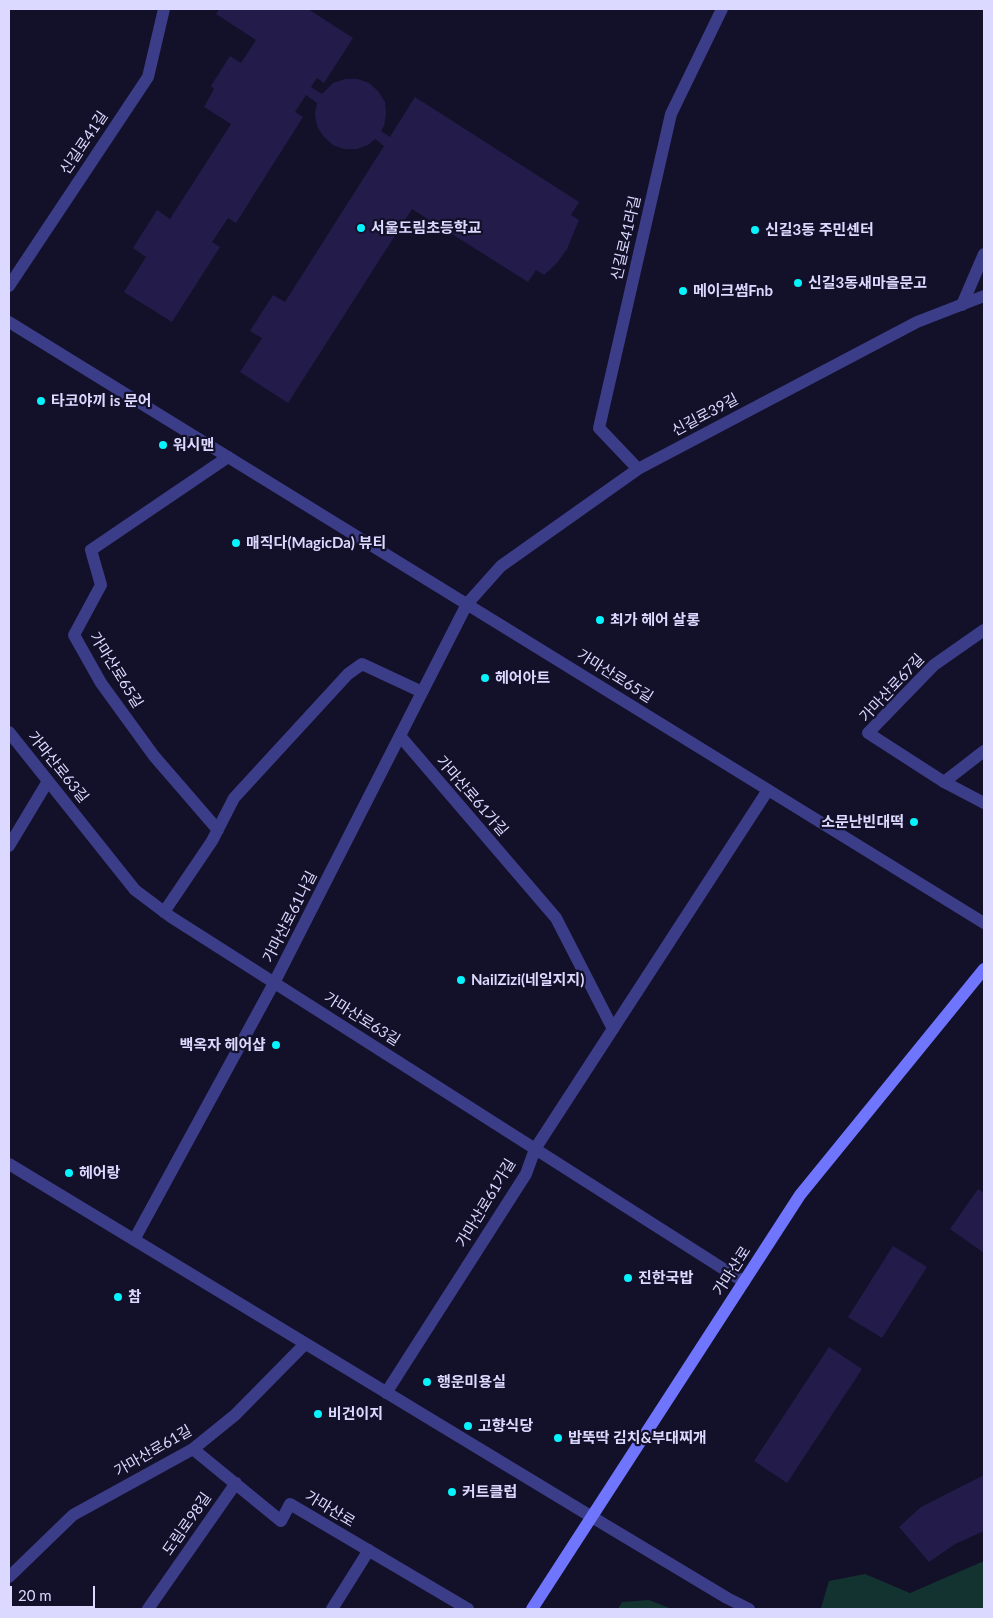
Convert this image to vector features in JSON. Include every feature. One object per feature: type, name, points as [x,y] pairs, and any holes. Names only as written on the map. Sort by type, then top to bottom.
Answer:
[{"type":"main road","name":"가마산로","points":[[532,1609],[800,1195],[984,969]]},
{"type":"street","name":"신길로41길","points":[[9,286],[148,77],[164,9]]},
{"type":"street","name":"신길로41라길","points":[[638,469],[599,428],[671,114],[722,9]]},
{"type":"street","points":[[962,304],[984,254]]},
{"type":"street","name":"신길로39길","points":[[467,604],[501,566],[638,469],[918,322],[984,296]]},
{"type":"street","name":"가마산로65길","points":[[9,322],[984,923]]},
{"type":"street","name":"가마산로65길","points":[[218,830],[144,741],[101,683],[74,634],[101,585],[91,550],[228,457]]},
{"type":"street","name":"가마산로61나길","points":[[134,1240],[274,983],[467,604]]},
{"type":"street","name":"가마산로67길","points":[[984,630],[934,666],[868,733],[944,782],[984,803]]},
{"type":"street","points":[[164,912],[212,841],[234,798],[348,674],[362,664],[422,692]]},
{"type":"street","name":"가마산로63길","points":[[9,732],[135,890],[164,912],[744,1282]]},
{"type":"street","name":"가마산로61가길","points":[[400,736],[556,918],[613,1029]]},
{"type":"street","points":[[944,782],[984,751]]},
{"type":"street","points":[[9,846],[48,781]]},
{"type":"street","name":"가마산로61가길","points":[[386,1393],[526,1174],[535,1149],[768,790]]},
{"type":"street","points":[[9,1164],[592,1517],[727,1598],[749,1609]]},
{"type":"street","name":"가마산로61길","points":[[9,1577],[73,1514],[193,1449],[235,1415],[306,1344]]},
{"type":"street","name":"가마산로","points":[[193,1449],[281,1521],[290,1504],[468,1609]]},
{"type":"street","name":"도림로98길","points":[[148,1609],[236,1483]]},
{"type":"street","points":[[332,1609],[369,1550]]},
{"type":"green space","points":[[984,1561],[984,1609],[821,1608],[829,1581],[865,1574],[910,1593]]},
{"type":"green space","points":[[649,1600],[672,1609],[618,1609],[622,1602]]},
{"type":"building","points":[[219,9],[308,9],[353,38],[324,83],[317,78],[311,87],[322,94],[333,83],[345,79],[358,79],[369,83],[378,91],[385,102],[386,114],[381,131],[390,137],[415,97],[579,202],[571,215],[579,220],[567,249],[557,263],[544,275],[536,270],[528,282],[412,209],[288,403],[240,372],[262,338],[250,331],[273,295],[285,302],[384,146],[375,139],[368,145],[357,149],[344,149],[333,145],[323,136],[317,126],[315,114],[317,103],[306,95],[295,112],[303,117],[236,223],[228,218],[212,242],[220,247],[172,322],[124,292],[146,257],[133,248],[157,210],[170,219],[231,124],[204,107],[214,89],[211,86],[230,56],[241,63],[256,40],[216,14]]},
{"type":"building","points":[[978,1189],[984,1193],[984,1253],[950,1229]]},
{"type":"building","points":[[893,1246],[927,1267],[882,1338],[848,1317]]},
{"type":"building","points":[[829,1347],[862,1369],[787,1483],[754,1461]]},
{"type":"building","points":[[984,1475],[984,1531],[955,1544],[929,1562],[899,1527],[921,1507]]},
{"type":"place","name":"서울도림초등학교","points":[[361,228]]},
{"type":"place","name":"신길3동 주민센터","points":[[755,230]]},
{"type":"place","name":"신길3동새마을문고","points":[[798,283]]},
{"type":"place","name":"메이크썸Fnb","points":[[683,291]]},
{"type":"place","name":"타코야끼 is 문어","points":[[41,401]]},
{"type":"place","name":"워시맨","points":[[163,445]]},
{"type":"place","name":"매직다(MagicDa) 뷰티","points":[[236,543]]},
{"type":"place","name":"최가 헤어 살롱","points":[[600,620]]},
{"type":"place","name":"헤어아트","points":[[485,678]]},
{"type":"place","name":"소문난빈대떡","points":[[914,822]]},
{"type":"place","name":"NailZizi(네일지지)","points":[[461,980]]},
{"type":"place","name":"백옥자 헤어샵","points":[[276,1045]]},
{"type":"place","name":"헤어랑","points":[[69,1173]]},
{"type":"place","name":"진한국밥","points":[[628,1278]]},
{"type":"place","name":"참","points":[[118,1297]]},
{"type":"place","name":"행운미용실","points":[[427,1382]]},
{"type":"place","name":"비건이지","points":[[318,1414]]},
{"type":"place","name":"고향식당","points":[[468,1426]]},
{"type":"place","name":"밥뚝딱 김치&부대찌개","points":[[558,1438]]},
{"type":"place","name":"커트클럽","points":[[452,1492]]}]
